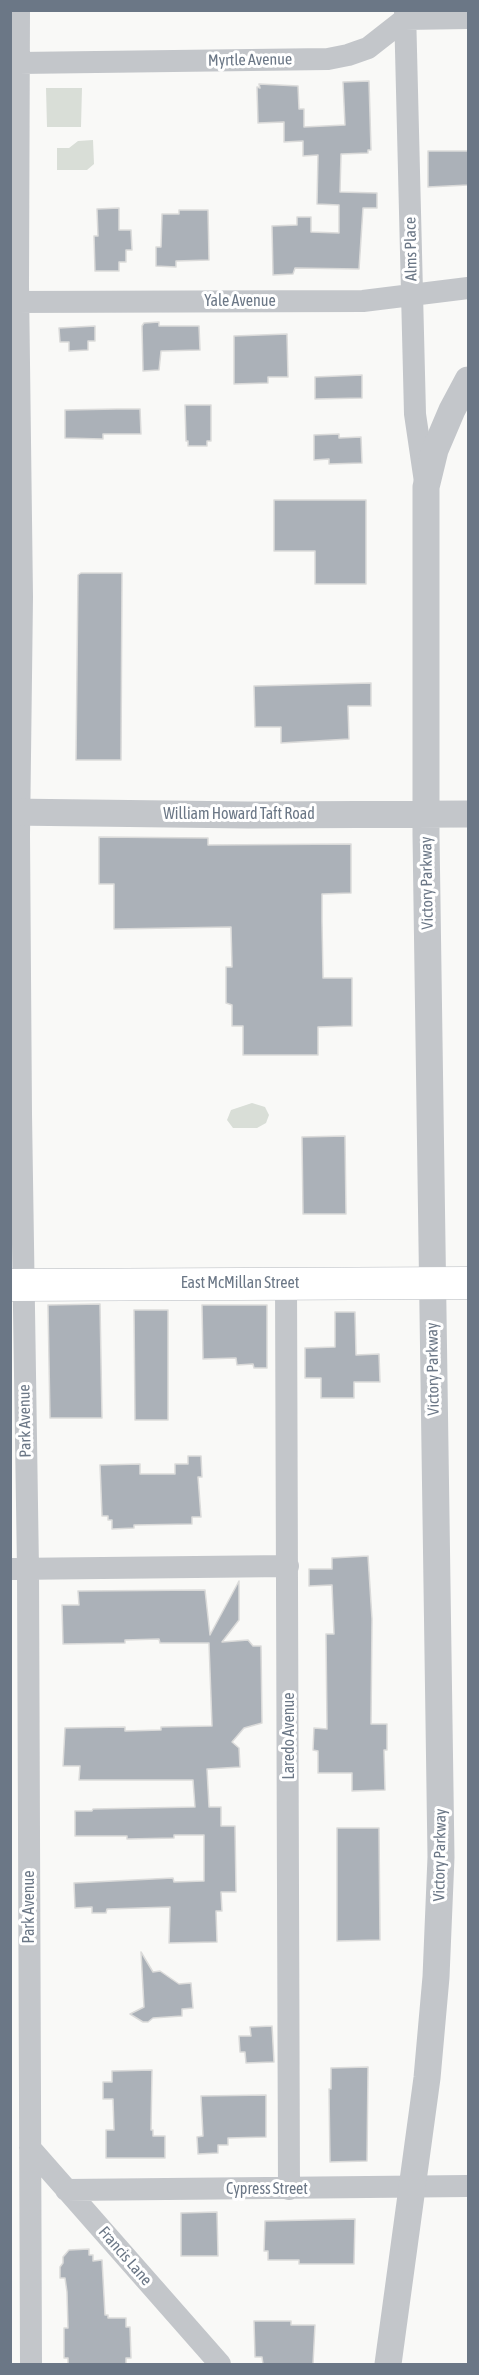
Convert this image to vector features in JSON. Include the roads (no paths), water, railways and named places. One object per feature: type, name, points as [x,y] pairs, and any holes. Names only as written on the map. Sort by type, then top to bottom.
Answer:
[{"type":"main road","name":"East McMillan Street","points":[[17,1285],[286,1282],[468,1283]]},
{"type":"street","name":"Park Avenue","points":[[19,10],[14,302],[22,597],[15,812],[17,1285],[19,1569],[30,2148],[31,2364]]},
{"type":"street","name":"Myrtle Avenue","points":[[19,63],[328,59],[368,48],[380,40],[405,15]]},
{"type":"street","points":[[405,15],[468,18]]},
{"type":"street","name":"Alms Place","points":[[405,15],[415,414],[426,486]]},
{"type":"street","name":"Yale Avenue","points":[[14,302],[363,301],[468,288]]},
{"type":"street","name":"Victory Parkway","points":[[388,2364],[427,2078],[436,1977],[441,1857],[426,813],[426,486],[435,450],[468,380]]},
{"type":"street","name":"William Howard Taft Road","points":[[15,812],[239,815],[468,814]]},
{"type":"street","name":"Laredo Avenue","points":[[286,1282],[289,2189]]},
{"type":"street","points":[[19,1569],[288,1566]]},
{"type":"street","name":"Francis Lane","points":[[30,2148],[220,2364]]},
{"type":"street","name":"Cypress Street","points":[[66,2190],[468,2186]]}]
